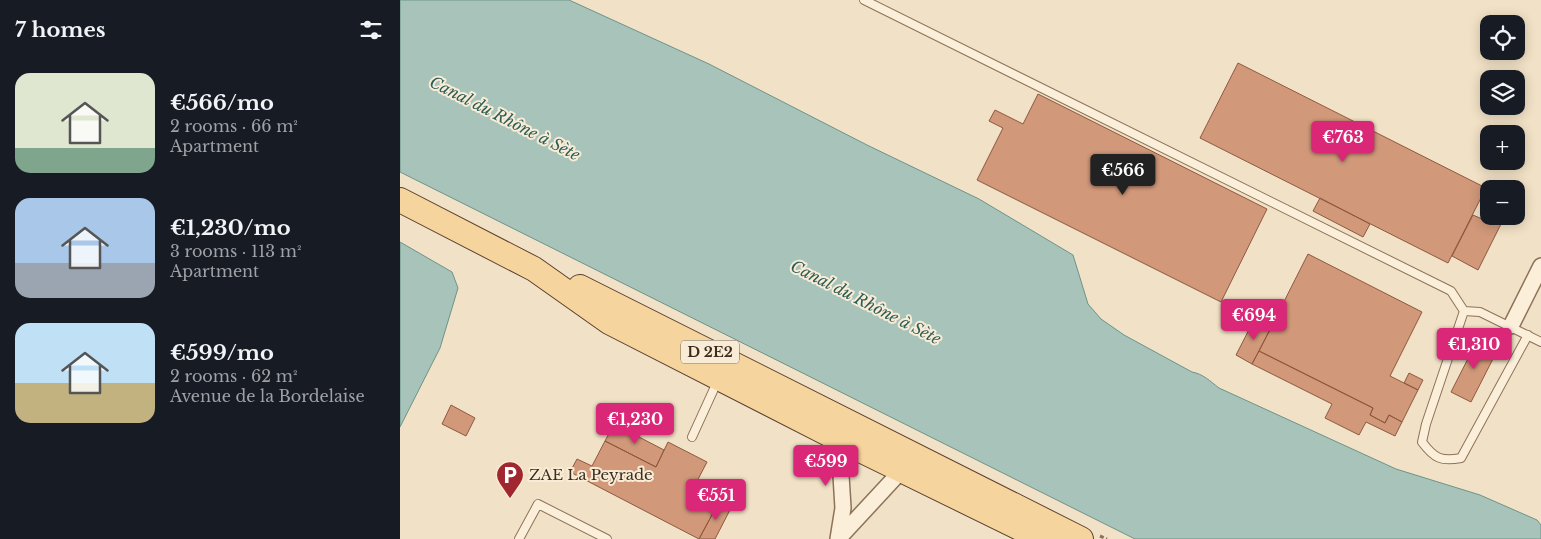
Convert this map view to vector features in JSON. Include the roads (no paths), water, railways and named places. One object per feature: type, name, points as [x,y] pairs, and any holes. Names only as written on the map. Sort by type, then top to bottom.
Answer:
[{"type":"main road","name":"D 2E2","points":[[400,200],[534,269],[609,322],[723,369],[885,440],[1081,539]]},
{"type":"main road","name":"D 2E2","points":[[723,369],[846,443],[1042,539]]},
{"type":"main road","points":[[846,443],[885,440],[902,470]]},
{"type":"street","points":[[1511,326],[1541,266]]},
{"type":"street","points":[[838,539],[843,508],[840,458],[846,443]]},
{"type":"street","points":[[838,539],[902,470]]},
{"type":"lane","points":[[864,0],[1451,291],[1464,311]]},
{"type":"lane","points":[[1464,311],[1480,312],[1541,342]]},
{"type":"lane","points":[[1464,311],[1426,424],[1422,442],[1431,454],[1448,461],[1461,458],[1528,335]]},
{"type":"lane","points":[[692,437],[723,369]]},
{"type":"lane","points":[[520,539],[538,504],[607,539]]},
{"type":"water","name":"Canal du Rhône à Sète","points":[[400,0],[569,0],[709,64],[867,145],[979,199],[1073,255],[1088,304],[1101,319],[1124,335],[1192,372],[1203,376],[1219,388],[1396,469],[1480,495],[1537,520],[1541,525],[1541,539],[1135,539],[400,172]]},
{"type":"water","points":[[400,242],[452,272],[458,288],[440,348],[400,427]]},
{"type":"place","name":"ZAE La Peyrade","points":[[510,499]]}]
